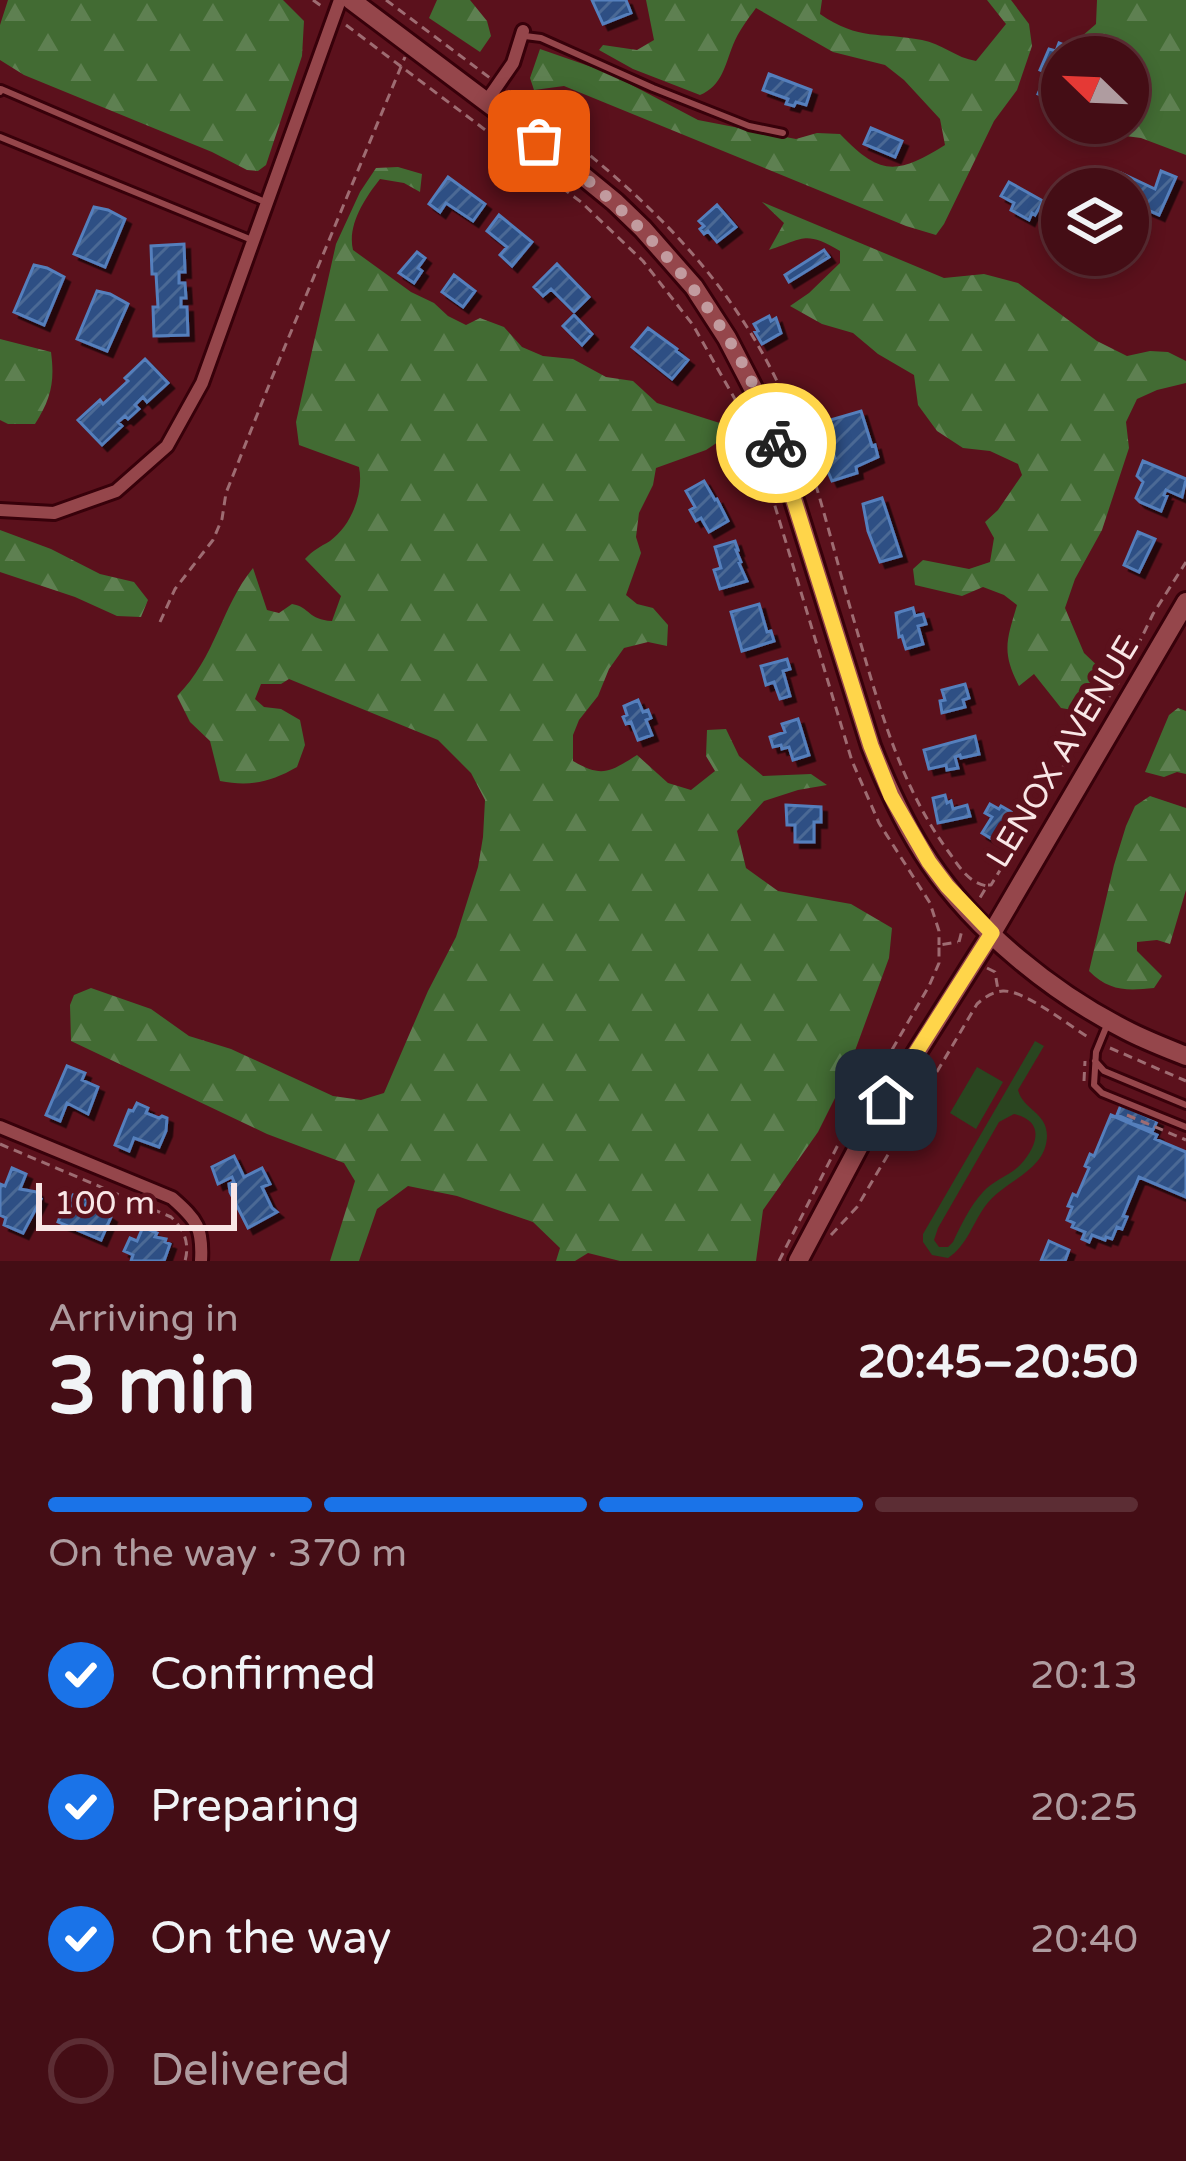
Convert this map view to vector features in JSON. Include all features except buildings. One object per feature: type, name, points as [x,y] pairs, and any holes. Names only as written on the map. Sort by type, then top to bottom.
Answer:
[{"type":"street","points":[[0,510],[55,513],[116,491],[167,446],[202,383],[340,0]]},
{"type":"street","points":[[351,0],[565,161],[643,229],[694,287],[768,417],[871,746],[891,796],[929,862],[992,933],[1063,994],[1186,1056]]},
{"type":"street","points":[[487,102],[513,63],[522,34]]},
{"type":"street","name":"LENOX AVENUE","points":[[798,1261],[876,1116],[992,933],[1186,602]]},
{"type":"street","points":[[0,1127],[172,1198],[192,1216],[202,1236],[201,1261]]},
{"type":"lane","points":[[522,34],[749,126],[783,133]]},
{"type":"lane","points":[[0,92],[268,203]]},
{"type":"lane","points":[[0,137],[254,241]]},
{"type":"lane","points":[[1109,1020],[1096,1052],[1094,1085],[1102,1093],[1186,1127]]},
{"type":"lane","points":[[1095,1061],[1104,1070],[1186,1105]]},
{"type":"path","points":[[313,0],[613,231],[667,289],[717,364],[765,473],[852,761],[879,823],[930,903],[939,945]]},
{"type":"path","points":[[386,0],[646,202],[692,250],[749,332],[773,374],[806,461],[876,695],[912,791],[968,878],[986,886]]},
{"type":"path","points":[[160,622],[175,589],[213,540],[271,380],[410,45]]},
{"type":"path","points":[[959,942],[959,933],[986,886],[1124,676],[1153,614],[1186,562]]},
{"type":"path","points":[[826,1240],[857,1207],[977,1004],[998,991]]},
{"type":"path","points":[[0,1144],[171,1217],[184,1232],[185,1261]]},
{"type":"green space","points":[[8,0],[283,0],[304,21],[302,56],[266,165],[258,171],[247,170],[24,75],[0,60],[0,25]]},
{"type":"green space","points":[[437,0],[470,0],[487,21],[491,36],[480,52],[429,18]]},
{"type":"green space","points":[[646,0],[822,0],[820,14],[846,28],[929,42],[976,61],[1006,24],[987,0],[1011,0],[1029,24],[1032,46],[1017,90],[994,121],[936,235],[564,86],[534,90],[530,78],[540,49],[609,73],[698,120],[796,139],[840,134],[878,164],[901,166],[945,145],[940,119],[885,65],[833,52],[756,8],[718,80],[700,95],[599,50],[603,45],[637,50],[654,40]]},
{"type":"green space","points":[[1097,0],[1186,0],[1186,155],[1149,141],[1149,36],[1082,36],[1096,24]]},
{"type":"green space","points":[[398,167],[422,174],[420,192],[404,183],[380,179],[355,222],[353,250],[466,325],[480,318],[504,327],[522,347],[543,356],[573,359],[606,377],[633,381],[657,403],[726,425],[724,438],[706,450],[656,468],[639,513],[636,537],[641,553],[626,595],[653,608],[668,625],[667,646],[648,642],[624,648],[579,720],[573,735],[573,761],[606,771],[637,755],[668,783],[691,790],[715,771],[706,756],[707,730],[726,729],[739,756],[763,776],[811,774],[827,785],[764,801],[737,831],[746,868],[778,891],[851,904],[892,928],[889,958],[845,1078],[818,1132],[763,1210],[756,1261],[620,1261],[588,1253],[575,1261],[556,1261],[560,1248],[533,1222],[457,1196],[408,1186],[377,1209],[359,1261],[330,1261],[355,1181],[344,1163],[267,1134],[71,1041],[70,1005],[74,995],[91,988],[151,1009],[189,1036],[231,1049],[333,1096],[361,1100],[384,1093],[456,937],[478,867],[485,800],[471,773],[438,740],[289,679],[261,684],[255,699],[300,720],[305,745],[297,767],[260,782],[220,781],[210,741],[190,722],[177,696],[201,665],[253,568],[267,610],[279,613],[292,604],[332,621],[341,596],[305,559],[338,534],[350,517],[360,487],[359,467],[299,445],[296,422],[336,244],[376,168]]},
{"type":"green space","points":[[762,202],[944,278],[984,274],[1018,283],[1097,341],[1127,356],[1168,352],[1186,361],[1186,383],[1137,399],[1126,422],[1129,448],[1102,530],[1065,608],[1084,653],[1105,673],[1078,711],[1061,708],[1034,674],[1019,686],[1008,646],[1017,605],[983,587],[962,596],[915,585],[913,569],[923,560],[969,569],[990,562],[994,538],[985,522],[1022,475],[1018,464],[990,451],[963,448],[937,431],[918,405],[914,375],[853,333],[822,324],[790,306],[840,263],[840,251],[811,239],[769,250],[784,223]]},
{"type":"green space","points":[[0,339],[51,352],[50,390],[35,424],[0,420]]},
{"type":"green space","points":[[0,530],[100,574],[134,582],[148,600],[141,617],[117,616],[0,572]]},
{"type":"green space","points":[[1178,708],[1186,711],[1186,774],[1164,777],[1145,772],[1169,715]]},
{"type":"green space","points":[[1150,796],[1186,808],[1186,890],[1170,944],[1137,942],[1137,951],[1162,976],[1154,988],[1118,988],[1089,971],[1126,826],[1135,806]]},
{"type":"green space","points":[[1035,1041],[1044,1046],[1018,1090],[1046,1128],[1040,1158],[994,1196],[948,1258],[932,1255],[923,1234]],"holes":[[[1014,1114],[1024,1117],[1036,1134],[1027,1157],[983,1192],[953,1242],[939,1247],[934,1240],[938,1228],[999,1122]]]},
{"type":"green space","points":[[977,1067],[1003,1082],[976,1129],[950,1113]]},
{"type":"way so far","points":[[539,141],[615,202],[694,287],[747,372],[776,443]]},
{"type":"route","points":[[776,443],[891,796],[929,862],[992,933],[886,1100]]}]
